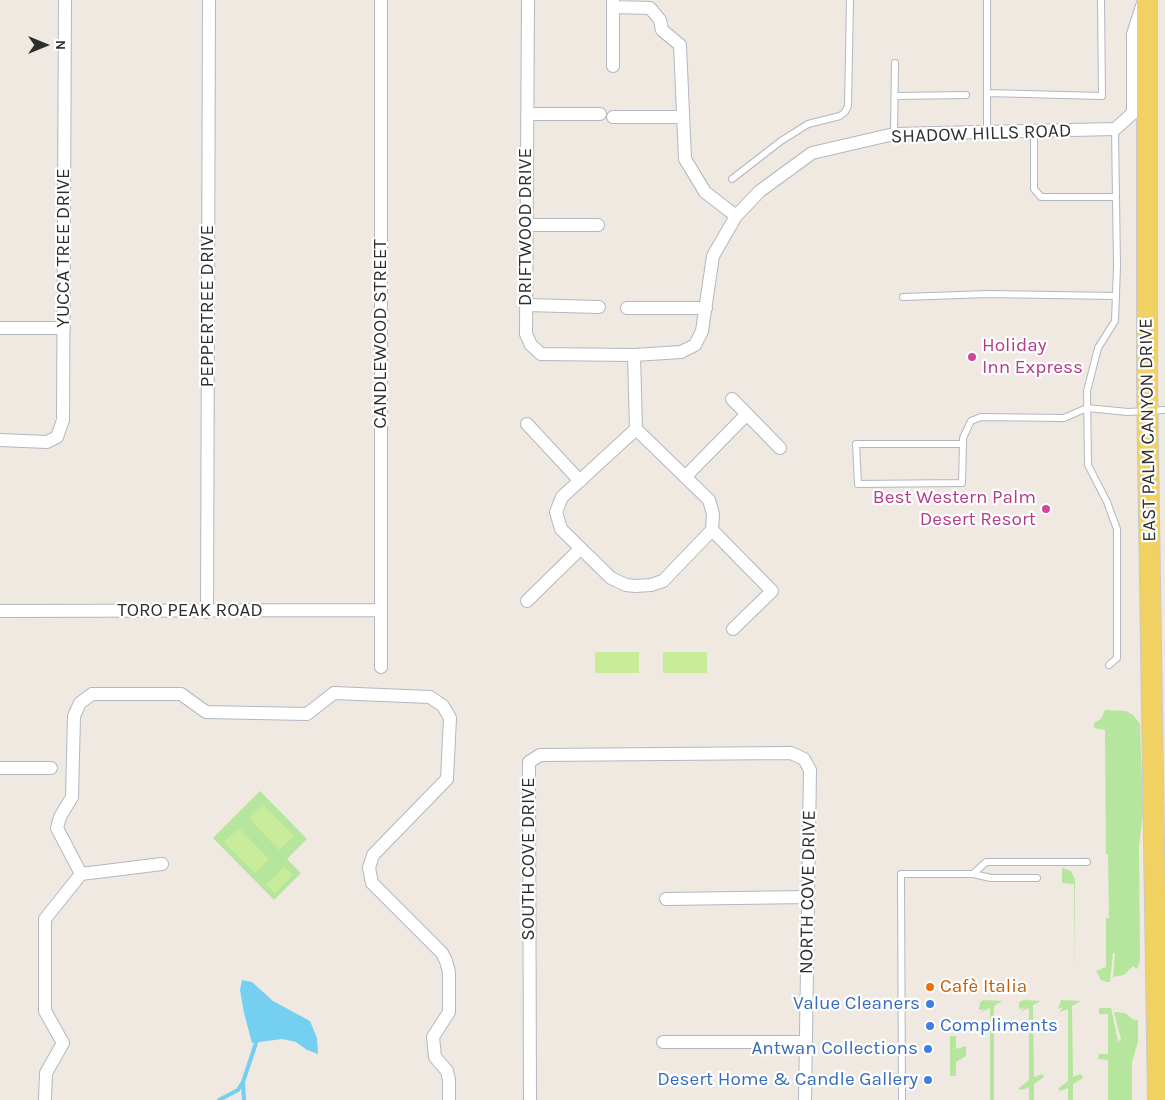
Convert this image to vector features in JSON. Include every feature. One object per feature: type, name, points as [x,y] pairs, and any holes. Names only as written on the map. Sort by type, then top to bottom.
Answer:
[{"type":"main road","name":"EAST PALM CANYON DRIVE","points":[[1145,0],[1156,410],[1155,701],[1161,994],[1158,1100]]},
{"type":"street","name":"YUCCA TREE DRIVE","points":[[0,440],[46,442],[57,437],[63,420],[65,0]]},
{"type":"street","name":"PEPPERTREE DRIVE","points":[[207,612],[209,0]]},
{"type":"street","name":"CANDLEWOOD STREET","points":[[381,0],[381,667]]},
{"type":"street","name":"DRIFTWOOD DRIVE","points":[[528,0],[526,334],[531,345],[541,354],[634,355],[681,352]]},
{"type":"street","points":[[1114,129],[1133,114],[1133,34],[1145,0]]},
{"type":"street","points":[[613,66],[613,3],[650,8],[660,20],[662,30],[680,45],[685,159],[705,192],[736,216]]},
{"type":"street","points":[[527,114],[600,114]]},
{"type":"street","points":[[613,117],[683,117]]},
{"type":"street","name":"SHADOW HILLS ROAD","points":[[681,352],[695,345],[702,331],[713,256],[736,216],[760,190],[812,153],[894,134],[1114,129]]},
{"type":"street","points":[[526,225],[598,225]]},
{"type":"street","points":[[526,305],[599,307]]},
{"type":"street","points":[[628,308],[706,308]]},
{"type":"street","points":[[0,328],[64,328]]},
{"type":"street","points":[[634,355],[636,429],[709,500],[713,514],[712,530],[664,580],[650,585],[626,585],[618,582],[580,549],[561,529],[556,512],[562,496],[636,429]]},
{"type":"street","points":[[732,399],[780,448]]},
{"type":"street","points":[[685,477],[747,414]]},
{"type":"street","points":[[527,424],[580,481]]},
{"type":"street","points":[[712,530],[772,591],[733,629]]},
{"type":"street","points":[[527,601],[580,549]]},
{"type":"street","name":"TORO PEAK ROAD","points":[[0,611],[207,612],[381,610]]},
{"type":"street","points":[[81,874],[58,828],[60,817],[72,797],[74,716],[80,703],[92,694],[180,694],[206,712],[307,714],[334,693],[422,695],[436,700],[450,718],[447,779],[373,854],[369,868],[372,883],[442,954],[446,961],[449,972],[449,1012],[433,1037],[435,1057],[447,1072],[449,1100]]},
{"type":"street","name":"NORTH COVE DRIVE","points":[[791,753],[804,759],[810,770],[805,1100]]},
{"type":"street","name":"SOUTH COVE DRIVE","points":[[530,1100],[530,762],[540,756],[791,753]]},
{"type":"street","points":[[0,768],[52,768]]},
{"type":"street","points":[[45,1100],[46,1073],[63,1043],[45,1011],[45,919],[81,874],[162,864]]},
{"type":"street","points":[[666,899],[807,897]]},
{"type":"street","points":[[664,1042],[805,1042]]},
{"type":"lane","points":[[732,179],[781,141],[808,124],[840,116],[845,112],[848,106],[850,0]]},
{"type":"lane","points":[[987,0],[987,132]]},
{"type":"lane","points":[[987,93],[1102,96],[1101,0]]},
{"type":"lane","points":[[894,134],[895,63]]},
{"type":"lane","points":[[895,96],[966,95]]},
{"type":"lane","points":[[1109,666],[1117,658],[1117,529],[1107,502],[1088,465],[1086,392],[1098,348],[1114,321],[1116,296],[1116,197],[1114,129]]},
{"type":"lane","points":[[1034,131],[1034,189],[1042,197],[1116,197]]},
{"type":"lane","points":[[903,297],[988,294],[1116,296]]},
{"type":"lane","points":[[963,444],[856,444],[858,484],[962,483],[963,444],[963,438],[971,421],[981,417],[1064,418],[1087,408],[1128,412],[1156,410]]},
{"type":"lane","points":[[973,874],[986,862],[1087,862]]},
{"type":"lane","points":[[902,1100],[901,874],[973,874],[991,878],[1037,878]]},
{"type":"green space","points":[[595,652],[639,652],[639,673],[595,673]]},
{"type":"green space","points":[[663,652],[707,652],[707,673],[663,673]]},
{"type":"green space","points":[[1105,710],[1126,711],[1133,715],[1140,724],[1143,813],[1139,846],[1140,961],[1137,969],[1133,966],[1124,975],[1113,977],[1115,953],[1113,953],[1110,982],[1101,980],[1096,971],[1106,967],[1106,918],[1109,918],[1108,854],[1106,854],[1105,730],[1094,728],[1094,723],[1101,719]]},
{"type":"green space","points":[[260,791],[307,839],[287,859],[301,873],[274,900],[213,838]]},
{"type":"green space","points":[[263,804],[294,836],[279,850],[249,818]]},
{"type":"green space","points":[[239,828],[269,859],[255,873],[224,842]]},
{"type":"green space","points":[[284,867],[293,875],[275,893],[266,885]]},
{"type":"green space","points":[[1062,868],[1071,871],[1075,880],[1075,974],[1074,884],[1062,883]]},
{"type":"green space","points":[[984,1000],[1002,1001],[994,1006],[994,1100],[990,1100],[990,1029],[982,1032],[979,1028],[990,1021],[990,1008],[979,1013],[985,1009],[979,1010],[980,1002]]},
{"type":"green space","points":[[1024,1000],[1041,1001],[1033,1005],[1034,1077],[1042,1074],[1044,1077],[1034,1084],[1034,1100],[1029,1100],[1029,1087],[1022,1090],[1018,1089],[1029,1080],[1029,1008],[1020,1012],[1025,1008],[1019,1009],[1019,1002]]},
{"type":"green space","points":[[1061,1000],[1081,1001],[1072,1006],[1073,1077],[1081,1074],[1083,1078],[1073,1084],[1073,1100],[1068,1100],[1068,1088],[1060,1091],[1058,1089],[1068,1081],[1068,1009],[1059,1012],[1064,1007],[1058,1009]]},
{"type":"green space","points":[[1099,1008],[1111,1008],[1118,1041],[1121,1040],[1114,1012],[1125,1013],[1134,1020],[1138,1020],[1138,1041],[1132,1062],[1132,1100],[1108,1100],[1108,1060],[1098,1059],[1099,1054],[1108,1054],[1108,1014],[1099,1014]]},
{"type":"green space","points":[[950,1036],[956,1036],[956,1049],[966,1046],[966,1056],[956,1062],[956,1076],[950,1076]]},
{"type":"water","points":[[242,980],[252,982],[273,1001],[310,1021],[317,1038],[318,1054],[307,1050],[296,1042],[282,1039],[252,1043],[240,990]]},
{"type":"waterway","points":[[219,1100],[238,1090],[243,1082],[256,1043]]},
{"type":"waterway","points":[[243,1082],[244,1100]]},
{"type":"place","name":"Holiday Inn Express","points":[[972,357]]},
{"type":"place","name":"Best Western Palm Desert Resort","points":[[1046,509]]},
{"type":"place","name":"Cafè Italia","points":[[930,987]]},
{"type":"place","name":"Value Cleaners","points":[[930,1004]]},
{"type":"place","name":"Compliments","points":[[930,1026]]},
{"type":"place","name":"Antwan Collections","points":[[928,1049]]},
{"type":"place","name":"Desert Home & Candle Gallery","points":[[928,1080]]}]
